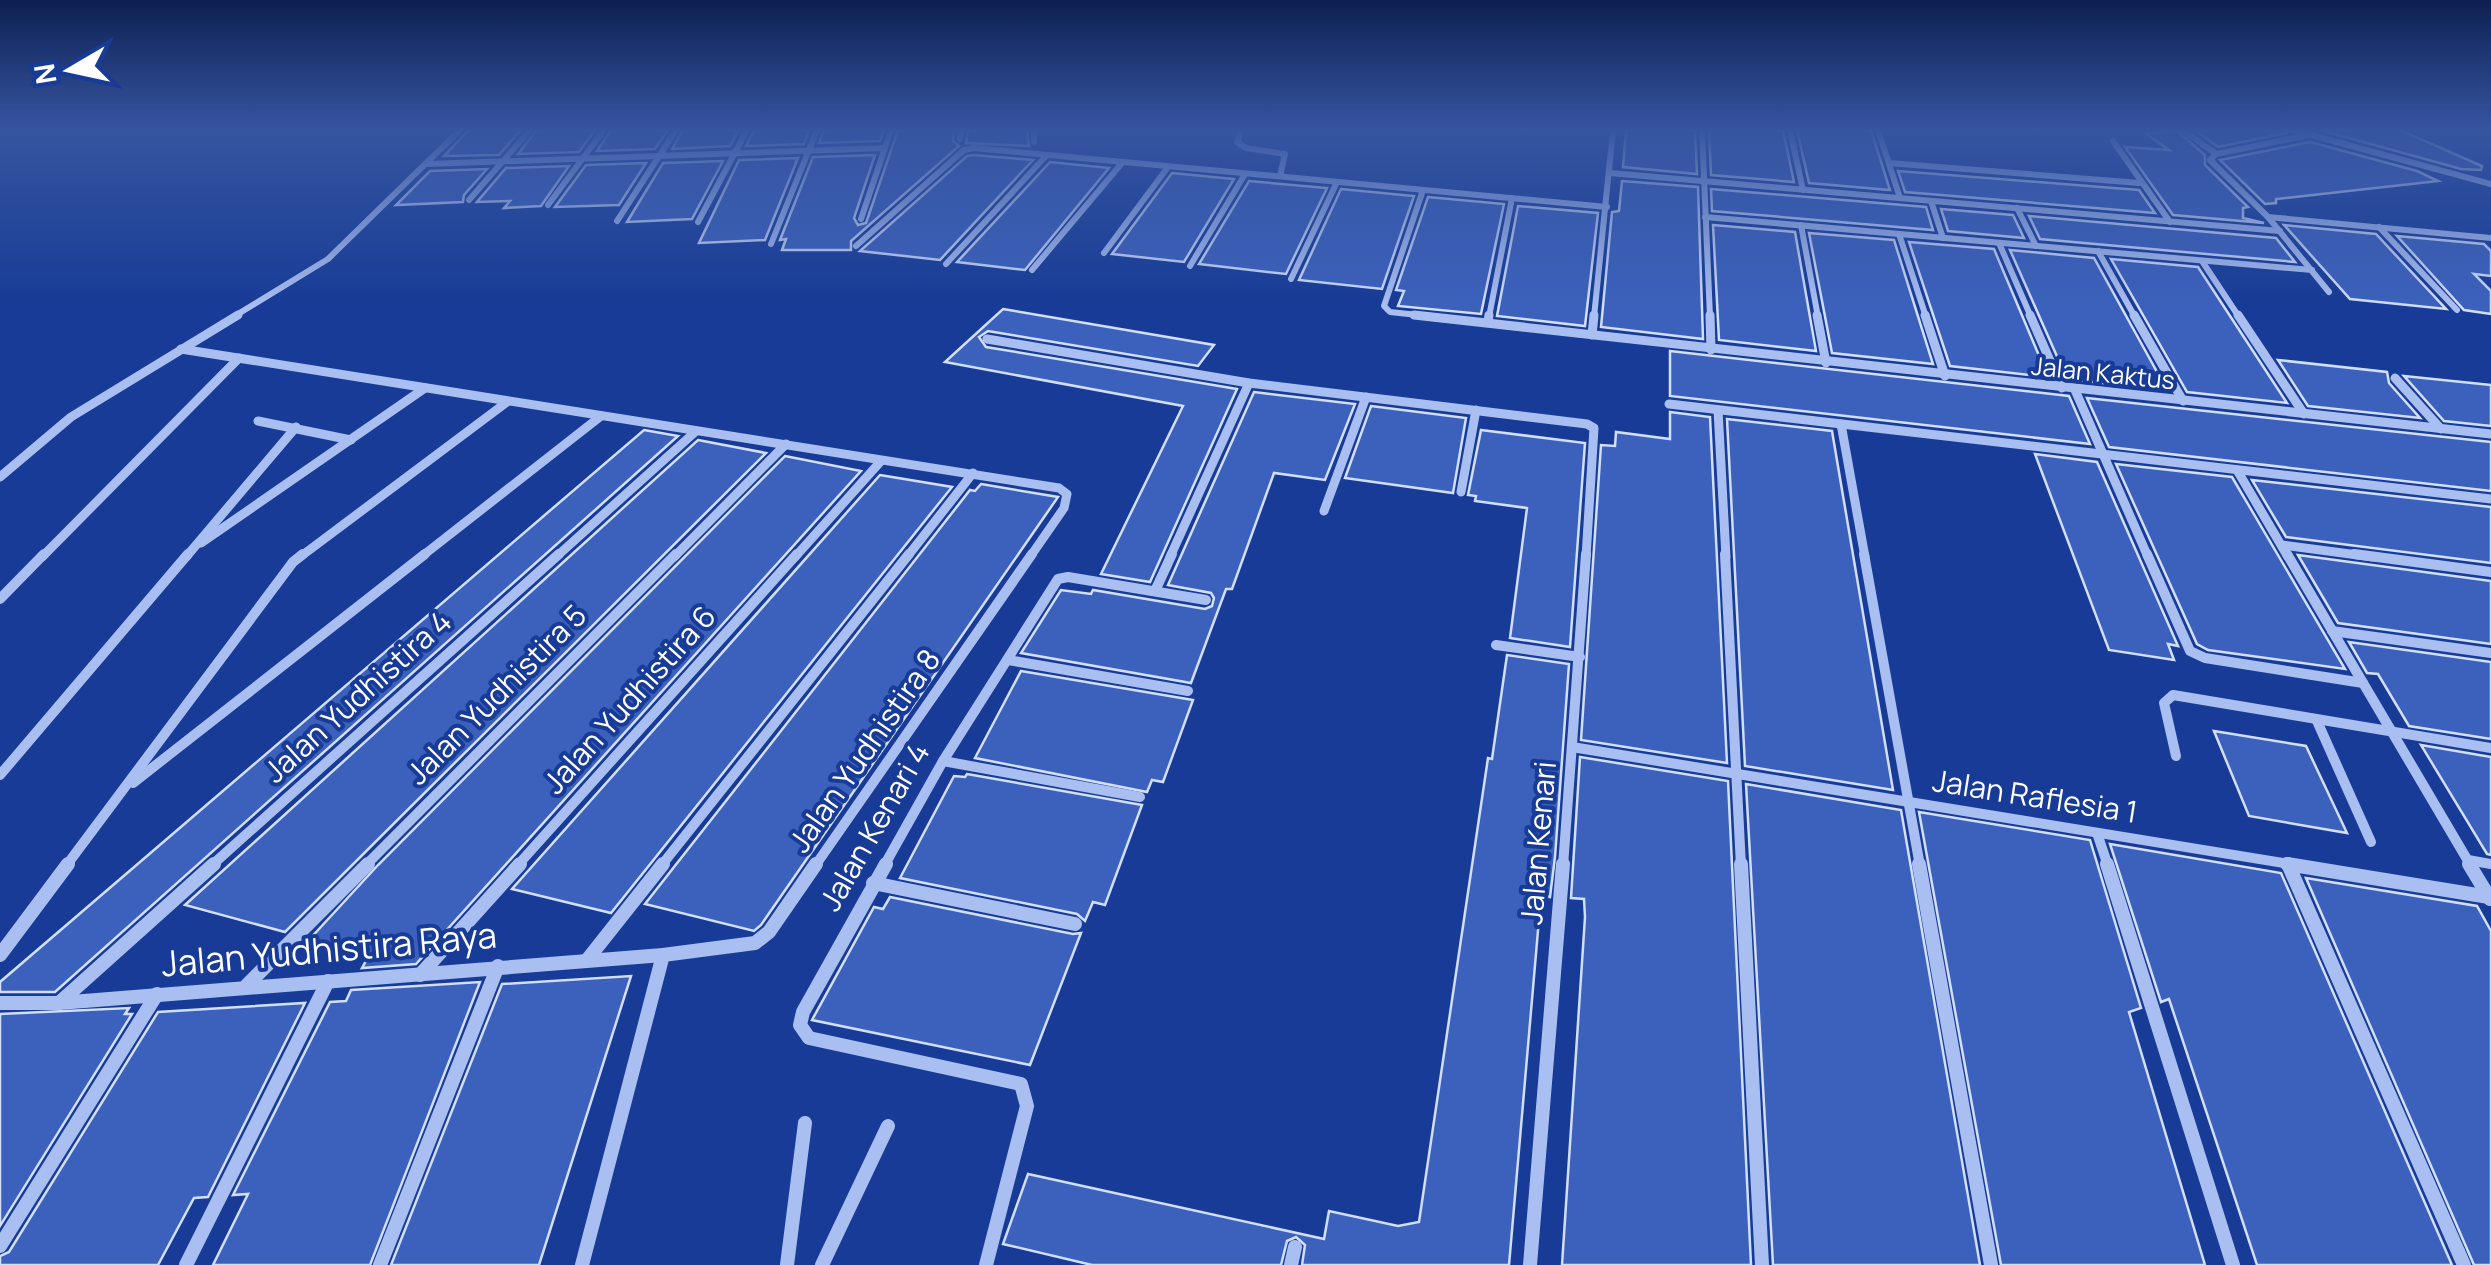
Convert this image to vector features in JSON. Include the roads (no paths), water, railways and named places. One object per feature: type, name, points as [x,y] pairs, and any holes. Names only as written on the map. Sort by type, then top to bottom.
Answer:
[{"type":"street","points":[[0,478],[72,417],[328,259],[399,189]]},
{"type":"street","points":[[469,200],[479,189]]},
{"type":"street","points":[[548,205],[560,189]]},
{"type":"street","points":[[616,221],[638,189]]},
{"type":"street","points":[[698,222],[715,189]]},
{"type":"street","points":[[771,244],[792,189]]},
{"type":"street","points":[[861,219],[871,189]]},
{"type":"street","points":[[856,246],[920,189]]},
{"type":"street","points":[[946,264],[1015,189]]},
{"type":"street","points":[[1032,270],[1100,189]]},
{"type":"street","points":[[1104,253],[1152,189]]},
{"type":"street","points":[[1190,266],[1237,189]]},
{"type":"street","points":[[1291,279],[1335,189]]},
{"type":"street","points":[[1413,189],[1607,207]]},
{"type":"street","points":[[1592,335],[1609,189]]},
{"type":"street","points":[[1704,189],[1711,350]]},
{"type":"street","points":[[1792,189],[2280,231]]},
{"type":"street","points":[[1897,189],[1900,198]]},
{"type":"street","points":[[2144,189],[2170,222]]},
{"type":"street","points":[[2240,189],[2330,292]]},
{"type":"street","name":"Jalan Kaktus","points":[[1423,190],[1387,291],[1384,306],[1390,312],[2491,434]]},
{"type":"street","points":[[1488,322],[1512,198]]},
{"type":"street","points":[[1931,201],[1944,238]]},
{"type":"street","points":[[2017,208],[2036,246]]},
{"type":"street","points":[[1705,217],[2312,270]]},
{"type":"street","points":[[2268,217],[2491,238]]},
{"type":"street","points":[[1801,225],[1826,363]]},
{"type":"street","points":[[2379,226],[2457,310]]},
{"type":"street","points":[[1898,234],[1945,376]]},
{"type":"street","points":[[1999,242],[2062,388]]},
{"type":"street","points":[[2098,251],[2183,401]]},
{"type":"street","points":[[2202,260],[2304,414]]},
{"type":"street","points":[[987,339],[1249,382],[1476,410],[1461,492]]},
{"type":"street","points":[[181,350],[974,473]]},
{"type":"street","points":[[0,599],[239,358]]},
{"type":"street","points":[[2395,378],[2441,429]]},
{"type":"street","points":[[1206,600],[1155,590],[1249,382]]},
{"type":"street","points":[[190,551],[426,388]]},
{"type":"street","points":[[2075,390],[2190,650],[2205,658],[2363,683]]},
{"type":"street","points":[[1324,511],[1366,397]]},
{"type":"street","points":[[0,955],[293,562],[507,402]]},
{"type":"street","points":[[1669,404],[2491,499]]},
{"type":"street","name":"Jalan Kenari","points":[[1476,410],[1591,426],[1594,431],[1580,657],[1530,1265]]},
{"type":"street","points":[[1718,410],[1762,1265]]},
{"type":"street","points":[[121,792],[600,416]]},
{"type":"street","points":[[258,421],[351,440]]},
{"type":"street","points":[[1841,424],[1991,1265]]},
{"type":"street","points":[[0,775],[296,427]]},
{"type":"street","name":"Jalan Yudhistira 4","points":[[59,1003],[695,432]]},
{"type":"street","name":"Jalan Yudhistira 5","points":[[246,986],[786,444]]},
{"type":"street","name":"Jalan Yudhistira 6","points":[[419,976],[881,460]]},
{"type":"street","points":[[2237,470],[2490,898]]},
{"type":"street","points":[[587,960],[974,473]]},
{"type":"street","name":"Jalan Yudhistira 8","points":[[663,955],[764,938],[1064,508],[1066,494],[1060,488],[974,473]]},
{"type":"street","points":[[2282,545],[2491,572]]},
{"type":"street","name":"Jalan Kenari 4","points":[[986,1265],[1027,1106],[1021,1084],[803,1034],[803,1012],[943,762],[1058,580],[1068,577],[1155,590]]},
{"type":"street","points":[[2332,632],[2491,653]]},
{"type":"street","points":[[1496,644],[1580,657]]},
{"type":"street","points":[[1008,660],[1188,691]]},
{"type":"street","points":[[2176,756],[2164,704],[2170,696],[2491,748]]},
{"type":"street","points":[[2317,721],[2371,842]]},
{"type":"street","name":"Jalan Raflesia 1","points":[[1572,748],[2490,898]]},
{"type":"street","points":[[943,762],[1140,796]]},
{"type":"street","points":[[2097,833],[2233,1265]]},
{"type":"street","points":[[2468,860],[2491,864]]},
{"type":"street","points":[[2288,864],[2464,1265]]},
{"type":"street","points":[[873,883],[1075,924]]},
{"type":"street","points":[[582,1265],[663,955]]},
{"type":"street","name":"Jalan Yudhistira Raya","points":[[0,1002],[59,1003],[663,955]]},
{"type":"street","points":[[380,1265],[498,966]]},
{"type":"street","points":[[186,1265],[328,981]]},
{"type":"street","points":[[0,1246],[157,994]]},
{"type":"street","points":[[787,1265],[805,1123]]},
{"type":"street","points":[[822,1265],[888,1126]]},
{"type":"street","points":[[1291,1265],[1295,1247]]}]
